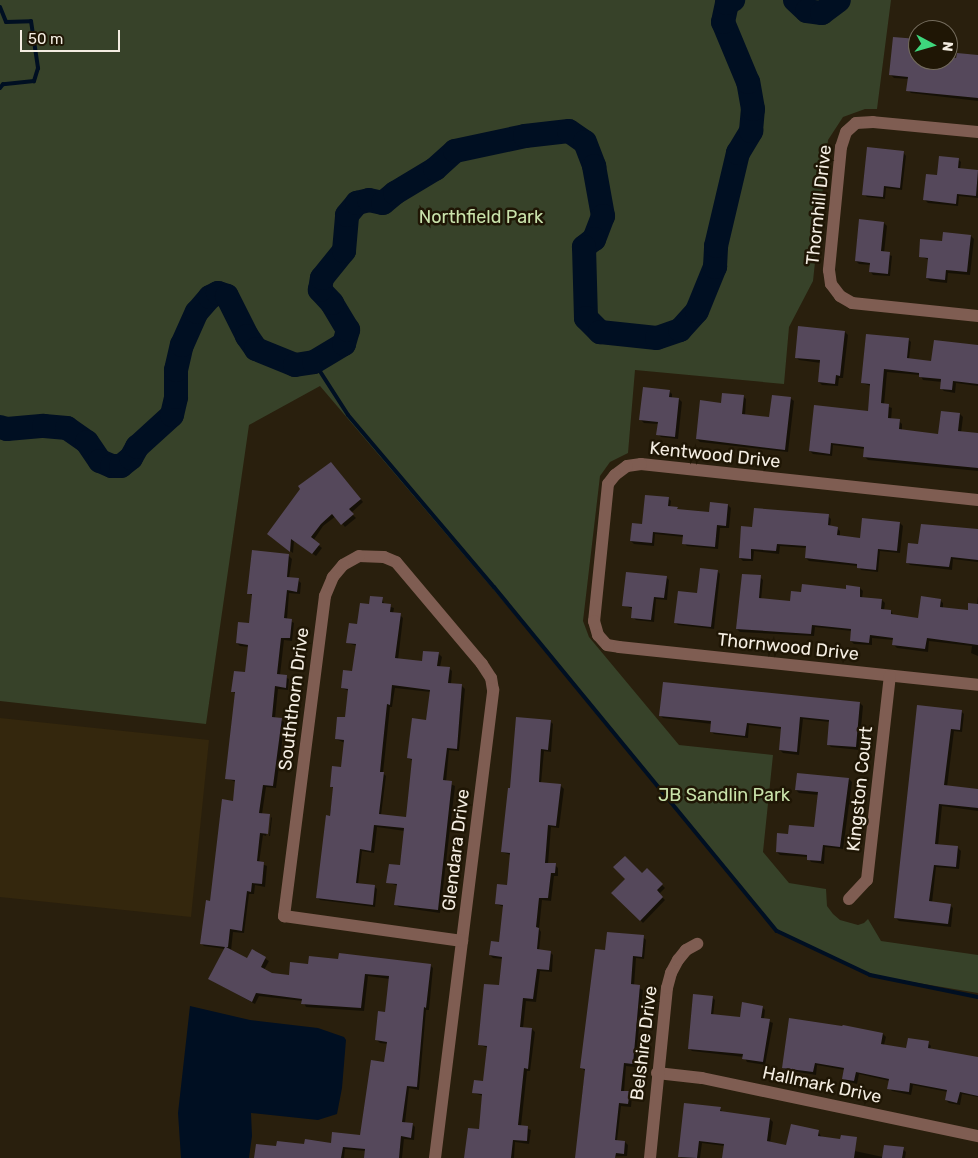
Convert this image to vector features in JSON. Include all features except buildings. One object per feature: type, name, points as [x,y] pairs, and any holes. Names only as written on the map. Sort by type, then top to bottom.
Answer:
[{"type":"street","name":"Thornhill Drive","points":[[978,132],[873,122],[856,123],[846,132],[841,147],[829,270],[831,284],[840,296],[852,303],[978,316]]},
{"type":"street","name":"Kentwood Drive","points":[[598,635],[594,621],[608,484],[615,475],[627,466],[641,464],[978,500]]},
{"type":"street","name":"Souththorn Drive","points":[[407,576],[396,562],[384,557],[359,556],[343,565],[333,577],[326,596],[284,916],[462,941]]},
{"type":"street","name":"Glendara Drive","points":[[407,576],[482,664],[491,678],[493,690],[435,1158]]},
{"type":"street","name":"Thornwood Drive","points":[[598,635],[607,645],[619,647],[978,685]]},
{"type":"street","name":"Kingston Court","points":[[849,899],[868,880],[890,676]]},
{"type":"street","name":"Belshire Drive","points":[[650,1158],[667,988],[671,973],[686,950],[696,944]]},
{"type":"street","name":"Hallmark Drive","points":[[657,1073],[702,1078],[978,1136]]},
{"type":"shaded area","points":[[0,718],[209,740],[191,917],[0,897]]},
{"type":"green space","points":[[0,0],[891,0],[877,109],[865,109],[843,117],[828,140],[813,281],[789,327],[784,384],[635,370],[628,453],[610,462],[600,476],[583,621],[589,637],[679,745],[773,755],[763,852],[789,883],[826,889],[827,906],[833,914],[840,920],[858,925],[868,919],[881,941],[978,955],[978,993],[870,975],[777,931],[580,691],[320,386],[249,425],[206,724],[0,701]]},
{"type":"water","points":[[190,1006],[250,1020],[318,1028],[344,1037],[346,1040],[342,1088],[337,1114],[318,1120],[251,1113],[252,1136],[249,1158],[181,1158],[178,1113]]},
{"type":"waterway","points":[[0,427],[7,429],[44,426],[67,428],[87,442],[100,461],[112,466],[121,466],[131,458],[137,447],[172,415],[176,397],[176,370],[182,345],[197,312],[210,297],[218,293],[227,296],[247,336],[256,349],[295,365],[314,362],[344,344],[348,330],[332,303],[320,290],[322,278],[344,251],[347,215],[357,203],[369,200],[383,203],[395,193],[435,169],[455,151],[525,136],[569,131],[585,142],[594,166],[603,216],[594,239],[584,247],[586,318],[600,332],[657,338],[680,330],[697,311],[715,267],[716,246],[738,153],[751,131],[753,109],[748,82],[723,22],[727,3],[733,0]]},
{"type":"waterway","points":[[795,0],[807,11],[822,13],[839,0]]},
{"type":"waterway","points":[[0,7],[6,22],[31,21],[38,68],[34,81],[3,84],[0,88]]},
{"type":"waterway","points":[[314,362],[348,415],[494,587],[777,931],[870,975],[978,997]]},
{"type":"park label","name":"Northfield Park","points":[[481,217]]},
{"type":"park label","name":"JB Sandlin Park","points":[[724,795]]}]
